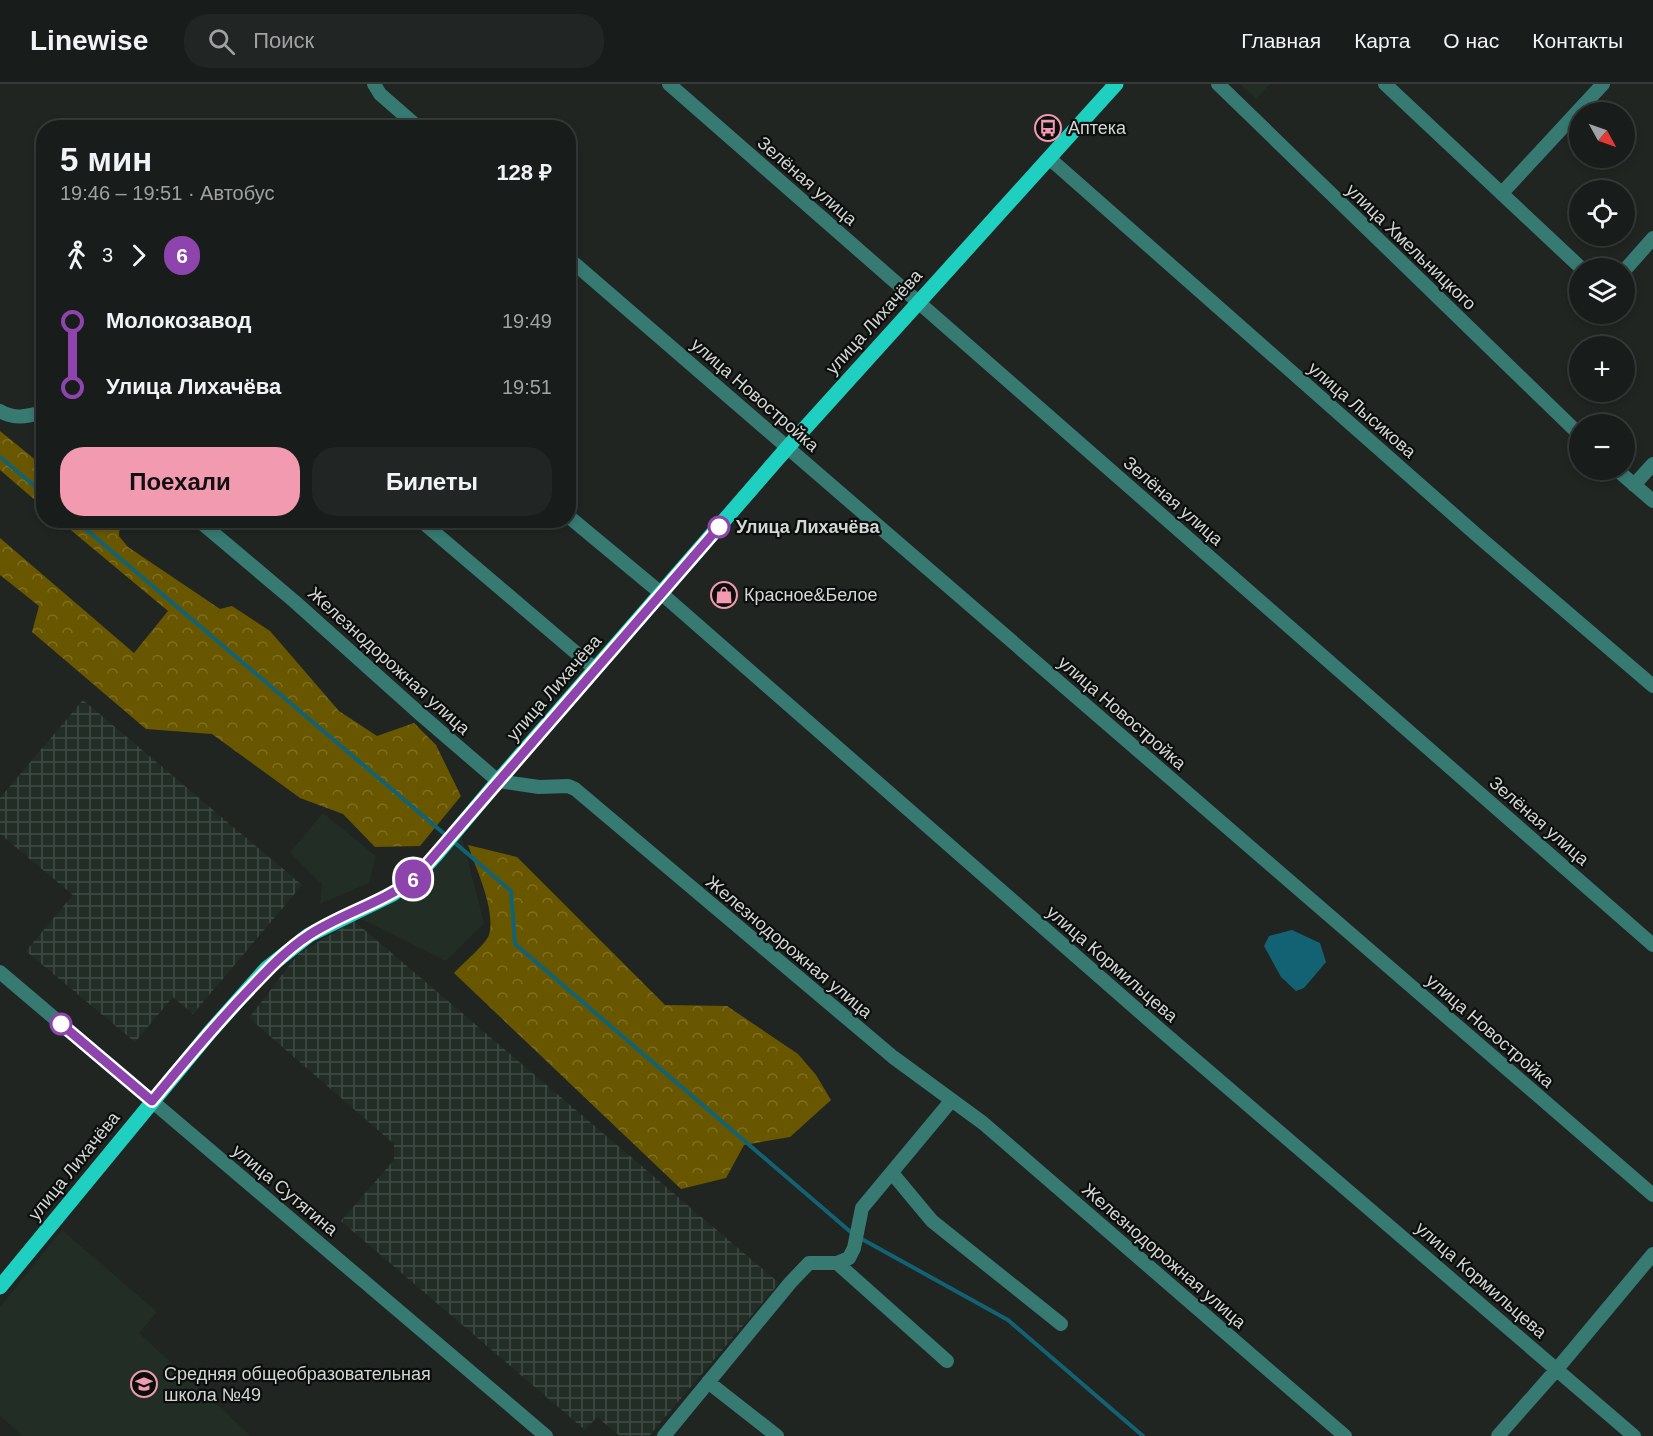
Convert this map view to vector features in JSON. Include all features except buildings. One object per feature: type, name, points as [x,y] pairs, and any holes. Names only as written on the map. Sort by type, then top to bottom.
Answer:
[{"type":"main road","name":"улица Лихачёва","points":[[0,1287],[152,1101],[266,969],[309,935],[393,894],[414,879],[788,448],[1116,84]]},
{"type":"street","points":[[374,84],[380,94],[410,120]]},
{"type":"street","name":"Зелёная улица","points":[[669,84],[1653,945]]},
{"type":"street","name":"улица Хмельницкого","points":[[1218,84],[1569,424]]},
{"type":"street","points":[[1385,84],[1401,89],[1502,193],[1570,258]]},
{"type":"street","points":[[1502,193],[1603,84]]},
{"type":"street","name":"улица Лысикова","points":[[1049,158],[1479,537],[1653,686]]},
{"type":"street","points":[[1635,258],[1653,238]]},
{"type":"street","name":"улица Новостройка","points":[[576,265],[1653,1195]]},
{"type":"street","points":[[6,414],[22,417],[36,414]]},
{"type":"street","points":[[1634,485],[1653,464]]},
{"type":"street","points":[[1628,480],[1653,501]]},
{"type":"street","name":"улица Кормильцева","points":[[576,523],[662,594],[1157,1027],[1634,1436]]},
{"type":"street","name":"Железнодорожная улица","points":[[207,528],[498,781],[539,787],[568,786],[575,789],[892,1057],[984,1123],[1345,1436]]},
{"type":"street","points":[[429,528],[595,669]]},
{"type":"street","name":"улица Сутягина","points":[[0,972],[546,1436]]},
{"type":"street","points":[[664,1436],[809,1263],[837,1263],[849,1258],[854,1248],[862,1208],[951,1101]]},
{"type":"street","points":[[892,1173],[932,1221],[1061,1324]]},
{"type":"street","points":[[1498,1436],[1653,1254]]},
{"type":"street","points":[[837,1263],[947,1361]]},
{"type":"street","points":[[708,1382],[777,1436]]},
{"type":"shaded area","points":[[1240,84],[1270,84],[1256,99]]},
{"type":"shaded area","points":[[83,700],[302,885],[193,1014],[173,997],[135,1042],[26,951],[73,895],[0,834],[0,798]]},
{"type":"shaded area","points":[[323,813],[376,856],[369,883],[320,904],[322,884],[290,852]]},
{"type":"shaded area","points":[[461,834],[484,923],[446,961],[361,919],[406,892]]},
{"type":"shaded area","points":[[354,921],[779,1283],[649,1436],[620,1436],[597,1417],[585,1430],[341,1221],[394,1160],[394,1144],[249,1018],[299,953]]},
{"type":"shaded area","points":[[62,1230],[157,1312],[139,1333],[251,1436],[23,1436],[0,1416],[0,1307]]},
{"type":"green space","points":[[0,431],[36,460],[36,501],[0,470]]},
{"type":"green space","points":[[68,528],[120,528],[119,536],[128,547],[220,609],[232,606],[270,631],[339,711],[377,736],[414,723],[436,745],[461,796],[420,846],[375,847],[343,814],[300,798],[212,734],[146,729],[32,632],[39,606],[0,575],[0,538],[134,653],[168,611]]},
{"type":"green space","points":[[468,845],[517,857],[665,1005],[727,1006],[798,1054],[816,1075],[831,1100],[790,1137],[744,1145],[726,1178],[681,1189],[454,973],[489,935],[488,902]]},
{"type":"water","points":[[1292,930],[1320,943],[1326,962],[1304,988],[1296,991],[1281,977],[1264,946],[1269,936]]},
{"type":"waterway","points":[[0,457],[36,487]]},
{"type":"waterway","points":[[84,528],[448,837]]},
{"type":"waterway","points":[[454,842],[511,891],[515,944],[853,1234]]},
{"type":"waterway","points":[[860,1238],[1008,1320],[1143,1436]]},
{"type":"bus line","name":"6","points":[[61,1024],[152,1101],[266,969],[309,935],[393,894],[414,879],[719,527]]},
{"type":"place","name":"Аптека","points":[[1048,128]]},
{"type":"place","name":"Улица Лихачёва","points":[[719,527]]},
{"type":"place","name":"Красное&Белое","points":[[724,595]]},
{"type":"place","name":"Средняя общеобразовательная школа №49","points":[[144,1384]]}]
